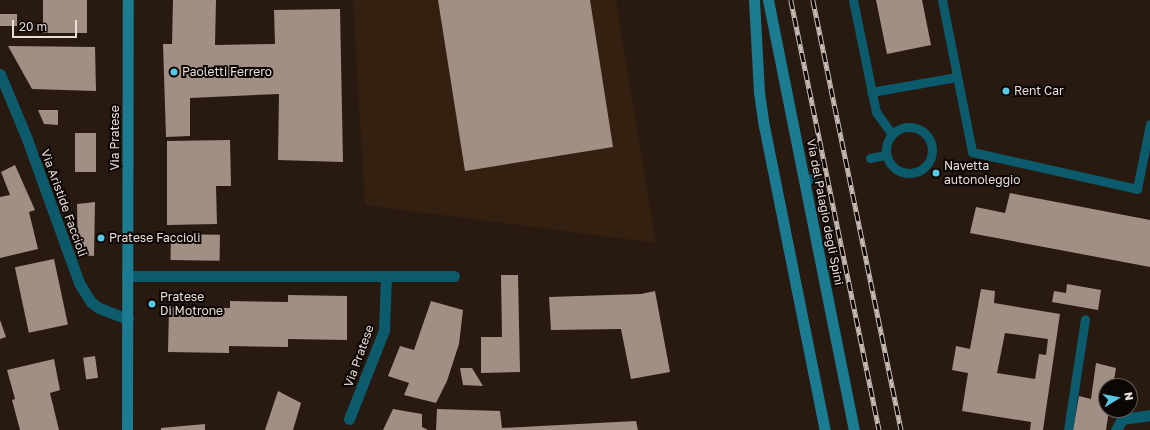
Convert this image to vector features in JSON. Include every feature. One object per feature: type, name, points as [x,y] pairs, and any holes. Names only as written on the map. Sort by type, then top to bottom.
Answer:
[{"type":"main road","name":"Via Pratese","points":[[127,430],[128,0]]},
{"type":"main road","points":[[754,0],[758,92],[826,430]]},
{"type":"main road","name":"Via del Palagio degli Spini","points":[[768,0],[810,179],[854,430]]},
{"type":"street","name":"Via Aristide Faccioli","points":[[0,74],[27,139],[79,283],[91,302],[99,308],[128,319]]},
{"type":"street","points":[[127,276],[454,276]]},
{"type":"street","name":"Via Pratese","points":[[349,419],[384,330],[386,276]]},
{"type":"street","points":[[1116,430],[1122,419],[1150,415]]},
{"type":"lane","points":[[853,0],[876,112],[892,134]]},
{"type":"lane","points":[[942,0],[972,152],[1137,189],[1150,124]]},
{"type":"lane","points":[[872,92],[957,77]]},
{"type":"lane","points":[[904,127],[919,129],[930,141],[931,157],[922,170],[906,173],[893,167],[886,155],[887,140],[892,134],[904,127]]},
{"type":"lane","points":[[870,158],[886,155]]},
{"type":"lane","points":[[1068,430],[1085,319]]},
{"type":"shaded area","points":[[353,0],[616,0],[656,243],[365,205]]},
{"type":"building","points":[[43,0],[87,0],[87,33],[43,33]]},
{"type":"building","points":[[173,0],[216,0],[215,45],[275,44],[274,10],[340,9],[343,162],[278,160],[279,94],[190,98],[190,136],[166,137],[163,44],[172,44]]},
{"type":"building","points":[[438,0],[590,0],[613,147],[465,171]]},
{"type":"building","points":[[876,0],[922,0],[931,45],[887,54]]},
{"type":"building","points":[[0,14],[17,14],[17,26],[0,26]]},
{"type":"building","points":[[8,46],[95,47],[96,91],[32,89]]},
{"type":"building","points":[[38,110],[58,110],[58,125],[44,124]]},
{"type":"building","points":[[75,133],[96,133],[96,172],[75,172]]},
{"type":"building","points":[[230,140],[231,186],[216,186],[217,224],[167,225],[167,141]]},
{"type":"building","points":[[15,165],[35,210],[29,212],[38,249],[0,258],[0,197],[10,195],[1,172]]},
{"type":"building","points":[[1010,193],[1150,220],[1150,267],[970,233],[976,207],[1005,213]]},
{"type":"building","points":[[95,202],[94,256],[78,255],[77,204]]},
{"type":"building","points":[[171,234],[220,235],[220,261],[171,260]]},
{"type":"building","points":[[54,259],[68,325],[29,333],[15,267]]},
{"type":"building","points":[[501,275],[518,275],[520,372],[481,373],[481,337],[502,337]]},
{"type":"building","points":[[1067,284],[1101,290],[1098,310],[1052,302],[1054,291],[1066,293]]},
{"type":"building","points":[[981,289],[995,291],[994,303],[1060,314],[1043,430],[1030,430],[1031,422],[962,411],[968,373],[952,370],[956,346],[970,349]],"holes":[[[1005,333],[1048,339],[1046,355],[1039,354],[1035,379],[997,373]]]},
{"type":"building","points":[[655,291],[670,372],[631,379],[621,329],[551,330],[549,297],[641,294]]},
{"type":"building","points":[[288,295],[347,296],[347,340],[288,339],[288,347],[229,346],[229,353],[168,352],[169,307],[230,308],[230,301],[288,302]]},
{"type":"building","points":[[431,301],[463,310],[459,344],[447,381],[436,403],[404,395],[409,383],[388,376],[400,346],[414,350]]},
{"type":"building","points":[[0,320],[6,337],[0,339]]},
{"type":"building","points":[[95,356],[98,378],[86,379],[83,358]]},
{"type":"building","points":[[54,359],[60,390],[50,393],[59,430],[20,430],[12,400],[15,399],[7,370]]},
{"type":"building","points":[[1096,363],[1116,368],[1114,378],[1098,378],[1098,418],[1108,418],[1106,430],[1073,430],[1079,396],[1091,399]]},
{"type":"building","points":[[460,368],[472,368],[483,386],[463,385]]},
{"type":"building","points":[[278,391],[301,403],[293,430],[265,430]]},
{"type":"building","points":[[393,409],[422,414],[422,427],[428,430],[383,430]]},
{"type":"building","points":[[437,409],[500,411],[502,428],[636,421],[638,430],[436,430]]},
{"type":"building","points":[[205,424],[205,430],[161,430],[161,428]]},
{"type":"railway","points":[[791,0],[879,430]]},
{"type":"railway","points":[[813,0],[901,430]]},
{"type":"place","name":"Paoletti Ferrero","points":[[174,72]]},
{"type":"place","name":"Rent Car","points":[[1006,91]]},
{"type":"place","name":"Navetta autonoleggio","points":[[936,173]]},
{"type":"place","name":"Pratese Faccioli","points":[[101,238]]},
{"type":"place","name":"Pratese Di Motrone","points":[[152,304]]}]
